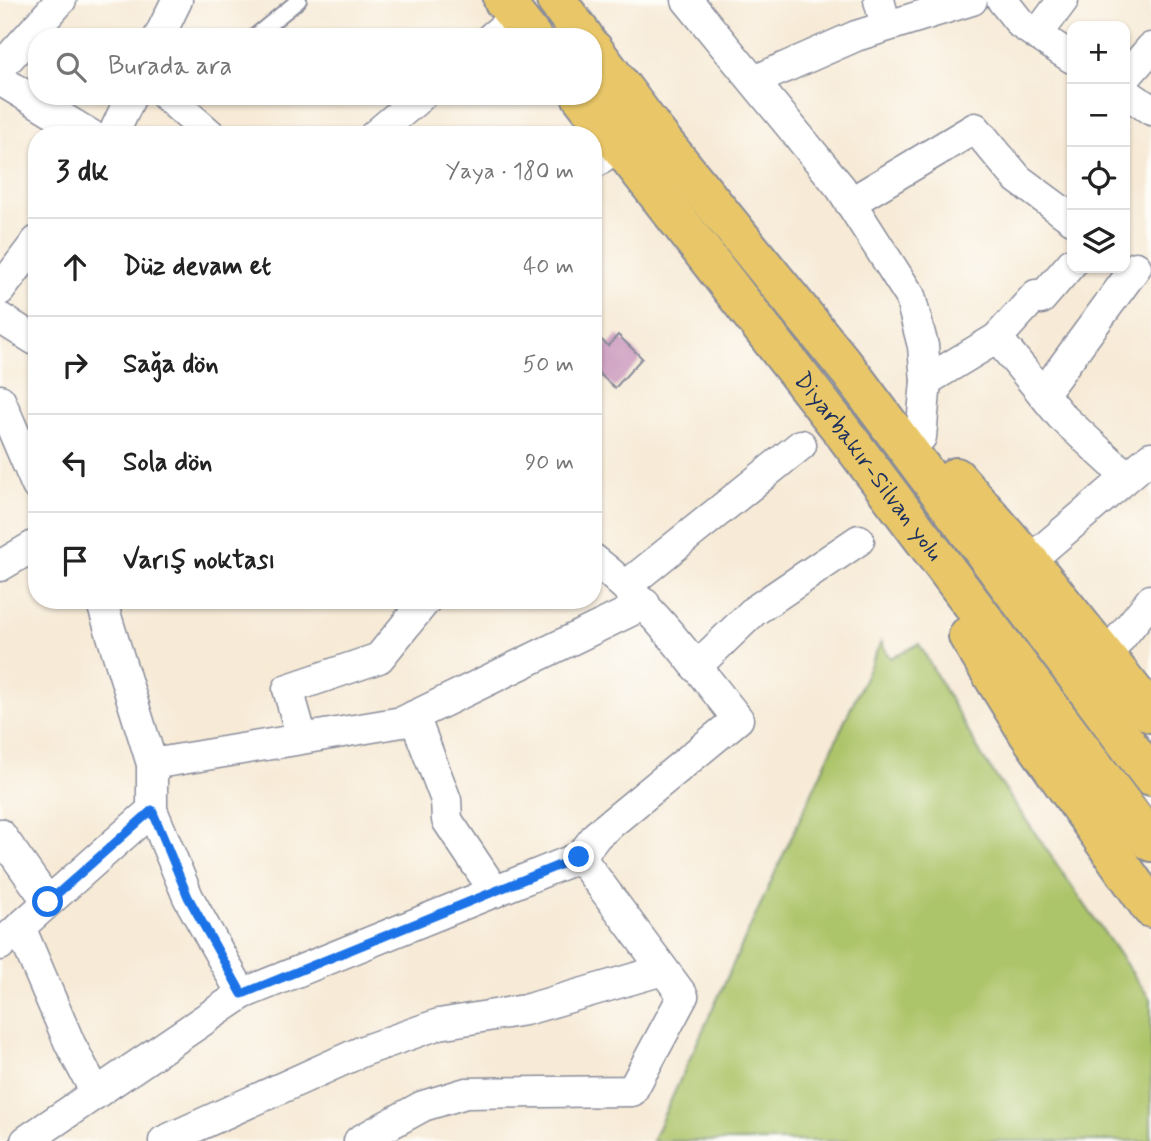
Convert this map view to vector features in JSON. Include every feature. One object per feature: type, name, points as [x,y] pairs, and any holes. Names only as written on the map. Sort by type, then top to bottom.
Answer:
[{"type":"highway","points":[[556,0],[577,28]]},
{"type":"highway","name":"Diyarbakır-Silvan yolu","points":[[602,61],[656,133],[849,371],[1151,776]]},
{"type":"highway","name":"Diyarbakır-Silvan yolu","points":[[585,105],[594,126]]},
{"type":"highway","name":"Diyarbakır-Silvan yolu","points":[[607,154],[840,428],[1151,842]]},
{"type":"highway","points":[[849,371],[921,437],[1029,561],[1151,713]]},
{"type":"highway","points":[[840,428],[1028,733],[1151,908]]},
{"type":"street","points":[[36,28],[61,0]]},
{"type":"street","points":[[163,28],[177,0]]},
{"type":"street","points":[[687,0],[850,203],[910,296],[923,346],[926,381],[921,437]]},
{"type":"street","points":[[754,81],[856,36],[883,13],[972,0]]},
{"type":"street","points":[[1002,0],[1021,24],[1067,55]]},
{"type":"street","points":[[1037,35],[1063,0]]},
{"type":"street","points":[[0,68],[28,37]]},
{"type":"street","points":[[1130,72],[1151,48]]},
{"type":"street","points":[[0,80],[28,97]]},
{"type":"street","points":[[1130,95],[1151,110]]},
{"type":"street","points":[[41,105],[76,126]]},
{"type":"street","points":[[117,126],[127,105]]},
{"type":"street","points":[[176,105],[201,126]]},
{"type":"street","points":[[386,126],[410,105]]},
{"type":"street","points":[[850,203],[975,128],[1017,179],[1067,215]]},
{"type":"street","points":[[0,290],[28,253]]},
{"type":"street","points":[[1044,394],[1137,268]]},
{"type":"street","points":[[926,381],[997,338],[1036,295],[1041,299],[1067,269]]},
{"type":"street","points":[[0,318],[28,335]]},
{"type":"street","points":[[997,338],[1061,416],[1127,477]]},
{"type":"street","points":[[0,400],[28,465]]},
{"type":"street","points":[[152,764],[402,722],[636,594],[801,445]]},
{"type":"street","points":[[1029,561],[1151,457]]},
{"type":"street","points":[[696,667],[754,611],[859,540]]},
{"type":"street","points":[[0,566],[28,549]]},
{"type":"street","points":[[26,1141],[242,994],[579,857],[597,835],[737,719],[636,594],[602,566]]},
{"type":"street","points":[[1106,656],[1151,600]]},
{"type":"street","points":[[104,609],[152,764],[152,810],[188,897],[242,994]]},
{"type":"street","points":[[302,738],[288,688],[379,658],[419,609]]},
{"type":"street","points":[[414,716],[446,800],[447,820],[495,892]]},
{"type":"street","points":[[96,1093],[10,936],[152,810]]},
{"type":"street","points":[[0,834],[48,902]]},
{"type":"street","points":[[359,1141],[423,1106],[466,1093],[632,1091],[683,996],[579,857]]},
{"type":"street","points":[[164,1141],[363,1051],[439,1024],[525,1010],[663,970]]},
{"type":"lane","points":[[265,28],[299,0]]},
{"type":"green space","points":[[881,642],[890,658],[919,644],[983,758],[1151,1000],[1151,1141],[652,1141]]},
{"type":"building","points":[[618,335],[642,358],[615,388],[602,376],[602,340],[608,346]]},
{"type":"route","points":[[48,902],[152,810],[188,897],[242,994],[579,857]]}]
